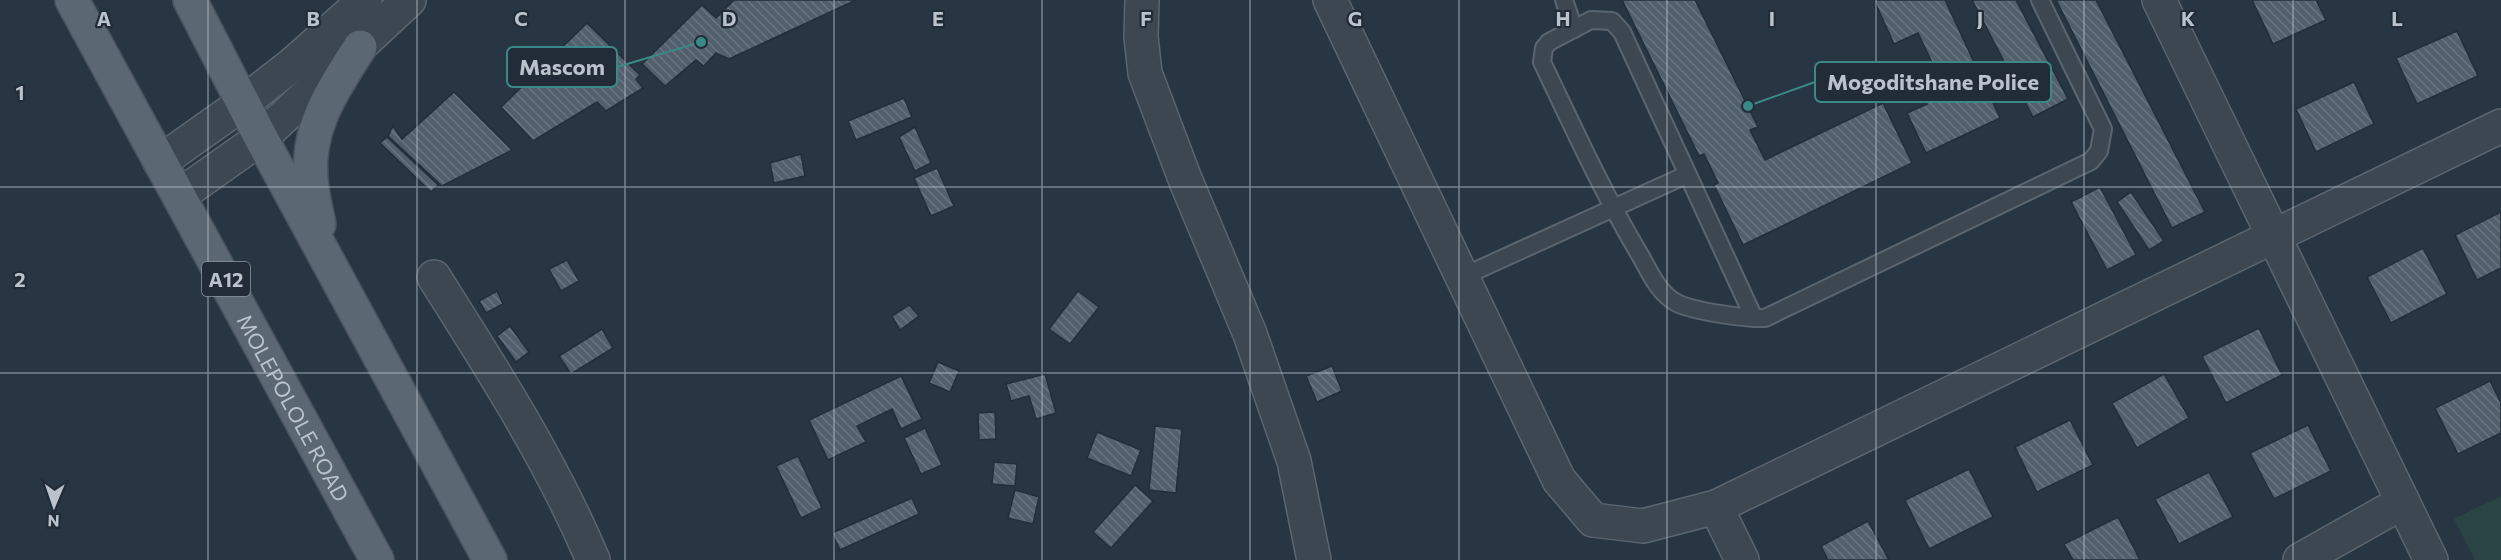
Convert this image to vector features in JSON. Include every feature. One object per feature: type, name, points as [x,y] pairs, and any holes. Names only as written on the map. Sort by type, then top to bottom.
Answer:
[{"type":"main road","name":"MOLEPOLOLE ROAD","points":[[72,0],[377,560]]},
{"type":"main road","points":[[190,0],[261,138],[490,560]]},
{"type":"main road","points":[[324,252],[311,178],[311,156],[324,104],[360,47]]},
{"type":"street","points":[[160,162],[293,64],[365,0]]},
{"type":"street","points":[[179,196],[261,138],[409,0]]},
{"type":"street","points":[[1142,0],[1141,37],[1145,73],[1185,179],[1254,344],[1294,461],[1314,560]]},
{"type":"street","points":[[1330,0],[1559,480],[1593,520],[1643,525],[1716,507],[2501,126]]},
{"type":"street","points":[[2159,0],[2431,560]]},
{"type":"street","points":[[434,278],[521,416],[577,522],[593,560]]},
{"type":"street","points":[[2300,560],[2403,502]]},
{"type":"street","points":[[1716,507],[1742,560]]},
{"type":"lane","points":[[1564,0],[1574,29]]},
{"type":"lane","points":[[1754,318],[1686,175],[1622,32],[1612,21],[1591,20],[1549,42],[1544,48],[1542,62],[1612,208],[1661,290],[1675,302],[1689,307],[1754,318],[1774,314],[2091,161],[2099,151],[2103,129],[2040,0]]},
{"type":"lane","points":[[1462,277],[1686,175]]},
{"type":"green space","points":[[2501,496],[2501,560],[2475,560],[2454,519]]},
{"type":"building","points":[[734,0],[856,0],[729,59],[716,53],[704,66],[696,60],[665,86],[642,64],[702,5],[716,18]]},
{"type":"building","points":[[1622,0],[1695,0],[1758,127],[1750,130],[1765,160],[1883,103],[1912,163],[1743,245],[1714,185],[1718,183],[1704,154],[1699,156]]},
{"type":"building","points":[[1874,0],[1945,0],[2000,118],[1926,153],[1907,113],[1927,104],[1922,93],[1942,84],[1918,33],[1894,44]]},
{"type":"building","points":[[1972,0],[2016,0],[2068,99],[2033,117]]},
{"type":"building","points":[[2056,0],[2096,0],[2205,212],[2172,228]]},
{"type":"building","points":[[2252,0],[2316,0],[2326,20],[2273,44]]},
{"type":"building","points":[[587,23],[640,75],[636,79],[643,88],[606,111],[597,102],[533,141],[501,107]]},
{"type":"building","points":[[2457,31],[2478,76],[2417,104],[2396,58]]},
{"type":"building","points":[[2354,82],[2374,124],[2316,152],[2296,109]]},
{"type":"building","points":[[454,92],[512,150],[442,186],[388,136],[393,126],[402,139]]},
{"type":"building","points":[[904,98],[912,117],[856,140],[848,121]]},
{"type":"building","points":[[915,127],[931,163],[915,171],[899,137]]},
{"type":"building","points":[[387,137],[438,185],[431,192],[380,143]]},
{"type":"building","points":[[801,154],[805,176],[774,183],[770,163]]},
{"type":"building","points":[[937,168],[954,206],[931,216],[914,178]]},
{"type":"building","points":[[2100,187],[2136,255],[2107,270],[2071,202]]},
{"type":"building","points":[[2131,192],[2164,241],[2149,250],[2117,202]]},
{"type":"building","points":[[2501,212],[2501,268],[2477,280],[2455,235]]},
{"type":"building","points":[[2423,248],[2447,294],[2391,323],[2367,277]]},
{"type":"building","points":[[567,260],[579,281],[561,291],[549,269]]},
{"type":"building","points":[[497,291],[503,304],[486,313],[479,301]]},
{"type":"building","points":[[1078,291],[1099,307],[1070,344],[1049,329]]},
{"type":"building","points":[[909,305],[919,316],[900,330],[892,316]]},
{"type":"building","points":[[510,326],[529,352],[516,362],[497,336]]},
{"type":"building","points":[[2259,328],[2282,375],[2226,403],[2202,356]]},
{"type":"building","points":[[602,329],[613,348],[571,374],[559,356]]},
{"type":"building","points":[[938,362],[959,371],[950,392],[929,383]]},
{"type":"building","points":[[1332,366],[1342,391],[1317,402],[1306,376]]},
{"type":"building","points":[[1045,374],[1056,413],[1036,419],[1029,396],[1011,401],[1006,384]]},
{"type":"building","points":[[2164,374],[2189,418],[2137,448],[2112,403]]},
{"type":"building","points":[[901,376],[922,419],[901,429],[892,409],[857,426],[866,442],[828,460],[809,420]]},
{"type":"building","points":[[2490,381],[2501,403],[2501,433],[2458,454],[2435,408]]},
{"type":"building","points":[[995,412],[996,439],[979,440],[978,413]]},
{"type":"building","points":[[2070,420],[2093,465],[2037,492],[2015,447]]},
{"type":"building","points":[[2308,425],[2331,471],[2274,499],[2250,453]]},
{"type":"building","points":[[1155,426],[1182,429],[1176,493],[1149,490]]},
{"type":"building","points":[[925,428],[942,465],[921,474],[904,438]]},
{"type":"building","points":[[1097,432],[1141,450],[1131,476],[1087,458]]},
{"type":"building","points":[[798,456],[822,508],[801,518],[776,466]]},
{"type":"building","points":[[994,462],[1017,464],[1015,486],[992,484]]},
{"type":"building","points":[[1969,469],[1993,517],[1929,549],[1905,500]]},
{"type":"building","points":[[2209,472],[2233,517],[2179,544],[2155,499]]},
{"type":"building","points":[[1135,485],[1153,501],[1111,548],[1093,532]]},
{"type":"building","points":[[1015,490],[1039,497],[1033,524],[1008,518]]},
{"type":"building","points":[[912,498],[919,514],[840,550],[832,533]]},
{"type":"building","points":[[2118,517],[2140,560],[2073,560],[2064,544]]},
{"type":"building","points":[[1868,521],[1889,560],[1828,560],[1821,546]]},
{"type":"place","name":"Mascom","points":[[701,42]]},
{"type":"place","name":"Mogoditshane Police","points":[[1748,106]]}]
